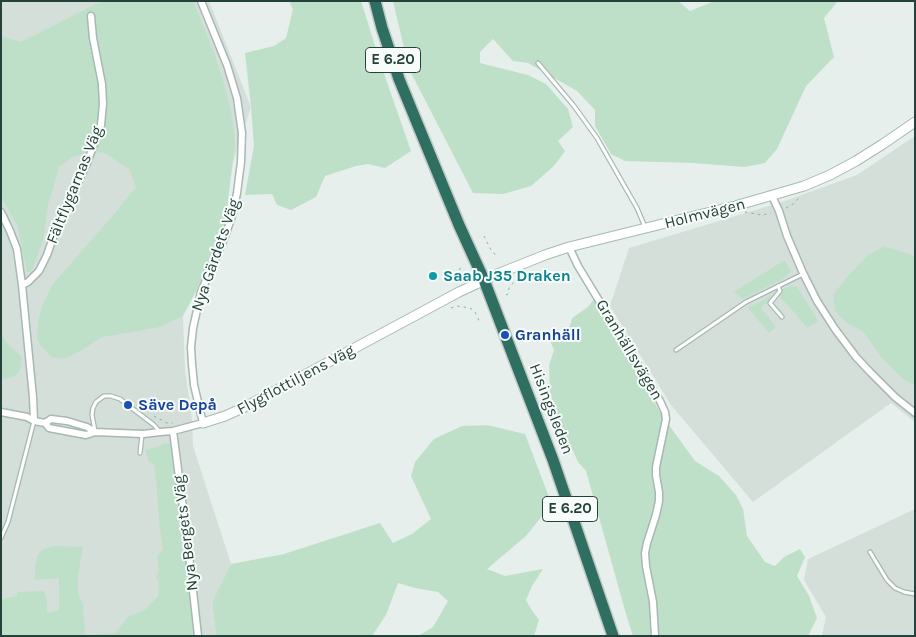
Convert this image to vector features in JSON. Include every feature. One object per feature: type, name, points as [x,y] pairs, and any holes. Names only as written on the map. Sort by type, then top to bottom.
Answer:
[{"type":"highway","name":"Hisingsleden","points":[[375,1],[399,79],[459,225],[484,280],[553,460],[613,636]]},
{"type":"street","name":"Nya Gärdets Väg","points":[[201,1],[227,65],[237,98],[242,133],[241,162],[233,213],[201,292],[193,328],[191,348],[194,385],[204,423]]},
{"type":"street","name":"Fältflygarnas Väg","points":[[22,285],[39,271],[47,255],[54,235],[87,163],[101,125],[102,84],[93,38],[91,16]]},
{"type":"street","name":"Holmvägen","points":[[484,280],[569,247],[645,229],[804,186],[830,175],[863,157],[915,122]]},
{"type":"street","points":[[772,196],[790,244],[831,323],[856,357],[883,386],[915,413]]},
{"type":"street","points":[[1,212],[16,249],[22,285],[34,421]]},
{"type":"street","name":"Granhällsvägen","points":[[569,247],[578,266],[665,412],[666,418],[656,467],[659,492],[658,501],[645,553],[653,602],[655,636]]},
{"type":"street","name":"Flygflottiljens Väg","points":[[45,423],[48,428],[86,435],[95,432],[142,434],[174,431],[226,416],[484,280]]},
{"type":"street","name":"Flygflottiljens Väg","points":[[1,412],[45,423],[51,419],[67,421],[95,432]]},
{"type":"street","name":"Nya Bergets Väg","points":[[174,431],[198,636]]},
{"type":"lane","points":[[538,63],[574,106],[597,138],[637,208],[645,229]]},
{"type":"lane","points":[[676,350],[746,302],[804,273]]},
{"type":"lane","points":[[778,286],[780,291],[770,303],[782,318]]},
{"type":"lane","points":[[95,432],[92,415],[93,408],[96,402],[104,396],[111,396],[120,400],[154,425],[160,432]]},
{"type":"lane","points":[[1,538],[8,522],[34,421]]},
{"type":"lane","points":[[140,452],[142,434]]},
{"type":"lane","points":[[870,552],[894,588],[915,594]]},
{"type":"path","points":[[484,236],[493,254],[498,256]]},
{"type":"path","points":[[457,282],[460,268]]},
{"type":"path","points":[[506,295],[511,284],[528,271]]},
{"type":"path","points":[[451,308],[458,306],[469,307],[473,310],[480,323]]},
{"type":"path","points":[[153,416],[167,423],[174,423],[174,431]]},
{"type":"shaded area","points":[[1,1],[209,1],[251,107],[183,316],[185,370],[192,419],[193,446],[231,564],[212,602],[216,636],[1,636]]},
{"type":"shaded area","points":[[915,136],[915,422],[891,403],[753,502],[671,405],[610,306],[629,248],[782,202],[857,175]]},
{"type":"shaded area","points":[[915,509],[915,636],[822,636],[826,617],[804,580],[808,559]]},
{"type":"green space","points":[[102,1],[193,1],[212,47],[231,110],[235,144],[226,217],[213,259],[183,316],[160,327],[102,337],[66,358],[53,358],[39,343],[37,338],[42,306],[53,284],[136,187],[129,169],[103,152],[74,156],[59,167],[48,205],[43,240],[32,270],[27,272],[17,224],[1,197],[1,36],[21,42]]},
{"type":"green space","points":[[289,1],[361,1],[411,151],[385,168],[368,164],[325,176],[316,197],[291,210],[277,205],[272,194],[245,195],[254,146],[245,53],[274,46],[286,38],[293,9]]},
{"type":"green space","points":[[393,1],[678,1],[690,11],[714,1],[838,1],[824,18],[834,57],[806,86],[777,149],[765,163],[745,167],[625,161],[611,154],[595,126],[595,110],[577,91],[528,63],[513,61],[493,39],[480,52],[480,63],[528,75],[546,84],[568,109],[573,127],[558,141],[565,151],[554,166],[531,186],[503,194],[473,193],[409,69]]},
{"type":"green space","points":[[884,246],[915,256],[915,381],[912,384],[904,380],[882,358],[863,331],[848,324],[835,311],[833,295],[867,256]]},
{"type":"green space","points":[[785,261],[791,271],[783,279],[743,299],[734,292]]},
{"type":"green space","points":[[791,286],[797,287],[818,321],[807,328],[779,296],[783,289]]},
{"type":"green space","points":[[775,293],[761,308],[776,327],[769,333],[748,308]]},
{"type":"green space","points":[[594,299],[604,313],[661,414],[695,461],[719,476],[736,495],[743,509],[747,536],[765,562],[775,566],[784,557],[800,549],[805,557],[797,576],[809,596],[817,618],[808,636],[633,636],[586,471],[578,462],[557,416],[550,391],[549,366],[554,350],[549,338],[560,334],[568,334],[572,318],[588,307]]},
{"type":"green space","points":[[1,334],[9,345],[22,357],[20,371],[13,377],[1,380]]},
{"type":"green space","points":[[487,425],[525,434],[552,505],[526,536],[487,569],[505,576],[543,569],[526,600],[539,620],[534,636],[418,636],[433,627],[448,601],[438,592],[398,583],[386,615],[372,636],[216,636],[212,602],[231,564],[284,554],[380,523],[393,543],[412,534],[431,519],[411,476],[415,462],[434,439],[462,426]]},
{"type":"green space","points":[[165,443],[170,444],[173,451],[195,636],[1,636],[1,599],[17,596],[17,592],[44,591],[47,601],[47,613],[59,610],[59,578],[35,580],[37,556],[42,550],[52,546],[83,547],[78,576],[78,594],[83,604],[85,635],[115,633],[128,617],[146,609],[158,596],[159,583],[156,577],[159,571],[157,557],[163,549],[155,469],[154,464],[149,462],[145,450]]},
{"type":"place","name":"Saab J35 Draken","points":[[433,276]]},
{"type":"place","name":"Granhäll","points":[[505,335]]},
{"type":"place","name":"Säve Depå","points":[[128,405]]}]
